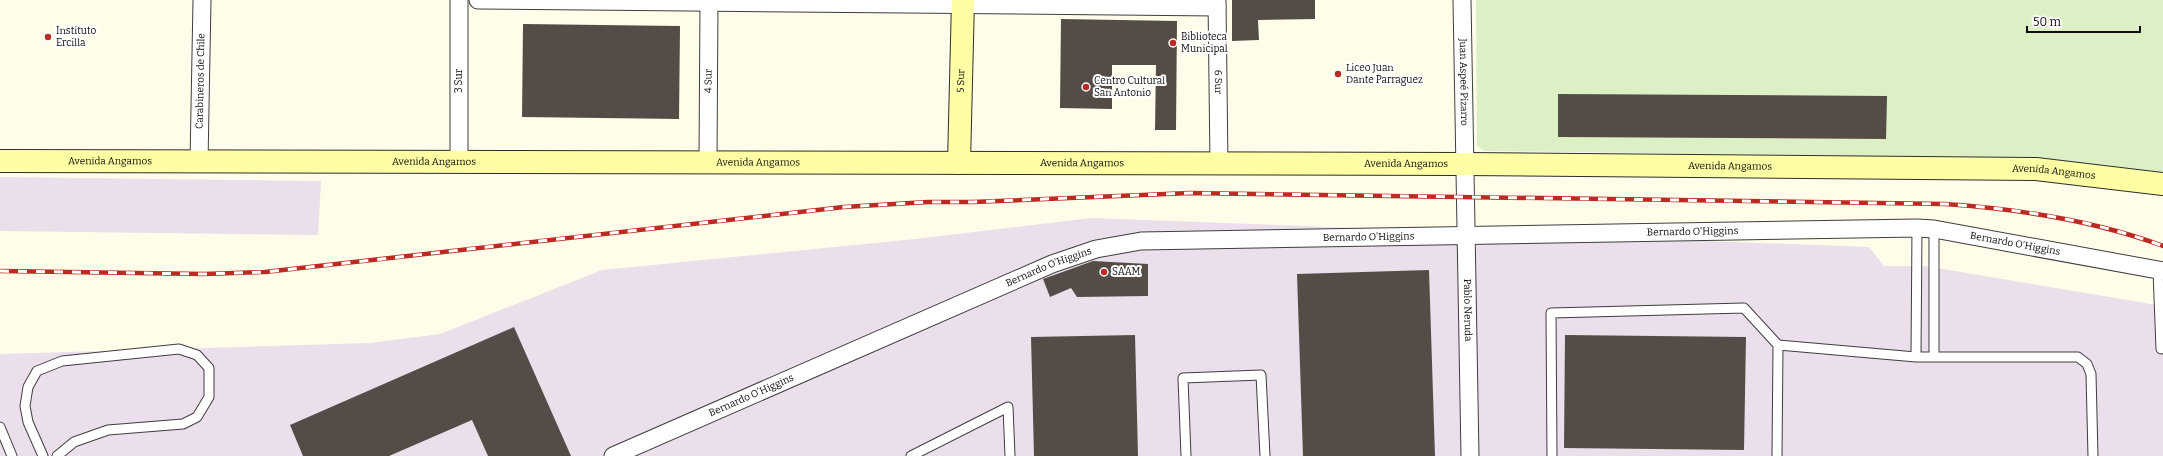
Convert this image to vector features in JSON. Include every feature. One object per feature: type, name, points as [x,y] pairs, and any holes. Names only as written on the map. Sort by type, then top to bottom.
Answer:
[{"type":"street","name":"Carabineros de Chile","points":[[199,162],[202,0]]},
{"type":"street","name":"3 Sur","points":[[459,0],[459,162]]},
{"type":"street","points":[[478,0],[1217,4]]},
{"type":"street","name":"Juan Aspeé Pizarro","points":[[1462,0],[1465,164]]},
{"type":"street","name":"4 Sur","points":[[708,163],[709,2]]},
{"type":"street","name":"5 Sur","points":[[960,163],[963,3]]},
{"type":"street","name":"6 Sur","points":[[1217,4],[1219,164]]},
{"type":"street","name":"Avenida Angamos","points":[[0,161],[1998,165],[2163,184]]},
{"type":"street","name":"Pablo Neruda","points":[[1465,164],[1470,456]]},
{"type":"street","name":"Bernardo O'Higgins","points":[[613,456],[1052,264],[1096,249],[1141,241],[1917,228],[1934,229],[2161,271]]},
{"type":"lane","points":[[1916,357],[1917,228]]},
{"type":"lane","points":[[1934,229],[1934,357]]},
{"type":"lane","points":[[2161,271],[2161,349]]},
{"type":"lane","points":[[1552,456],[1551,312],[1744,308],[1778,345],[1916,357],[2073,356],[2084,360],[2091,374],[2093,456]]},
{"type":"lane","points":[[1777,456],[1778,345]]},
{"type":"lane","points":[[43,456],[28,422],[25,406],[28,387],[37,371],[62,361],[178,349],[197,355],[209,368],[209,397],[197,417],[183,424],[108,430],[74,442],[57,456]]},
{"type":"lane","points":[[1186,456],[1183,378],[1261,375],[1265,456]]},
{"type":"lane","points":[[911,456],[1008,407],[1010,456]]},
{"type":"lane","points":[[0,426],[12,456]]},
{"type":"shaded area","points":[[0,177],[321,181],[318,235],[0,231]]},
{"type":"shaded area","points":[[1091,218],[1869,247],[1884,266],[1925,266],[2163,306],[2163,456],[0,456],[0,354],[370,343],[440,334],[602,270],[915,239]]},
{"type":"green space","points":[[1476,0],[2163,0],[2163,170],[2160,173],[2046,162],[1968,157],[1484,151],[1477,146]]},
{"type":"building","points":[[1232,0],[1315,0],[1315,19],[1258,20],[1259,40],[1232,41]]},
{"type":"building","name":"Centro Cultural San Antonio","points":[[1061,19],[1177,21],[1176,130],[1155,130],[1156,65],[1112,65],[1112,109],[1060,108]]},
{"type":"building","points":[[523,24],[680,26],[679,119],[522,117]]},
{"type":"building","points":[[1558,94],[1887,96],[1886,139],[1558,137]]},
{"type":"building","name":"SAAM","points":[[1093,261],[1148,264],[1148,296],[1077,297],[1071,288],[1050,297],[1043,279]]},
{"type":"building","points":[[1429,270],[1435,456],[1303,456],[1297,274]]},
{"type":"building","points":[[514,327],[571,456],[488,456],[472,420],[389,456],[303,456],[290,425]]},
{"type":"building","points":[[1135,335],[1138,456],[1034,456],[1031,337]]},
{"type":"building","points":[[1565,335],[1746,337],[1744,450],[1564,448]]},
{"type":"railway","points":[[0,271],[204,274],[265,272],[844,207],[928,202],[973,202],[1190,193],[1945,204],[2000,209],[2056,217],[2110,229],[2163,246]]},
{"type":"place","name":"Instituto Ercilla","points":[[48,37]]},
{"type":"place","name":"Biblioteca Municipal","points":[[1173,43]]},
{"type":"place","name":"Liceo Juan Dante Parraguez","points":[[1338,74]]},
{"type":"place","name":"Centro Cultural San Antonio","points":[[1086,87]]},
{"type":"place","name":"SAAM","points":[[1104,272]]}]
